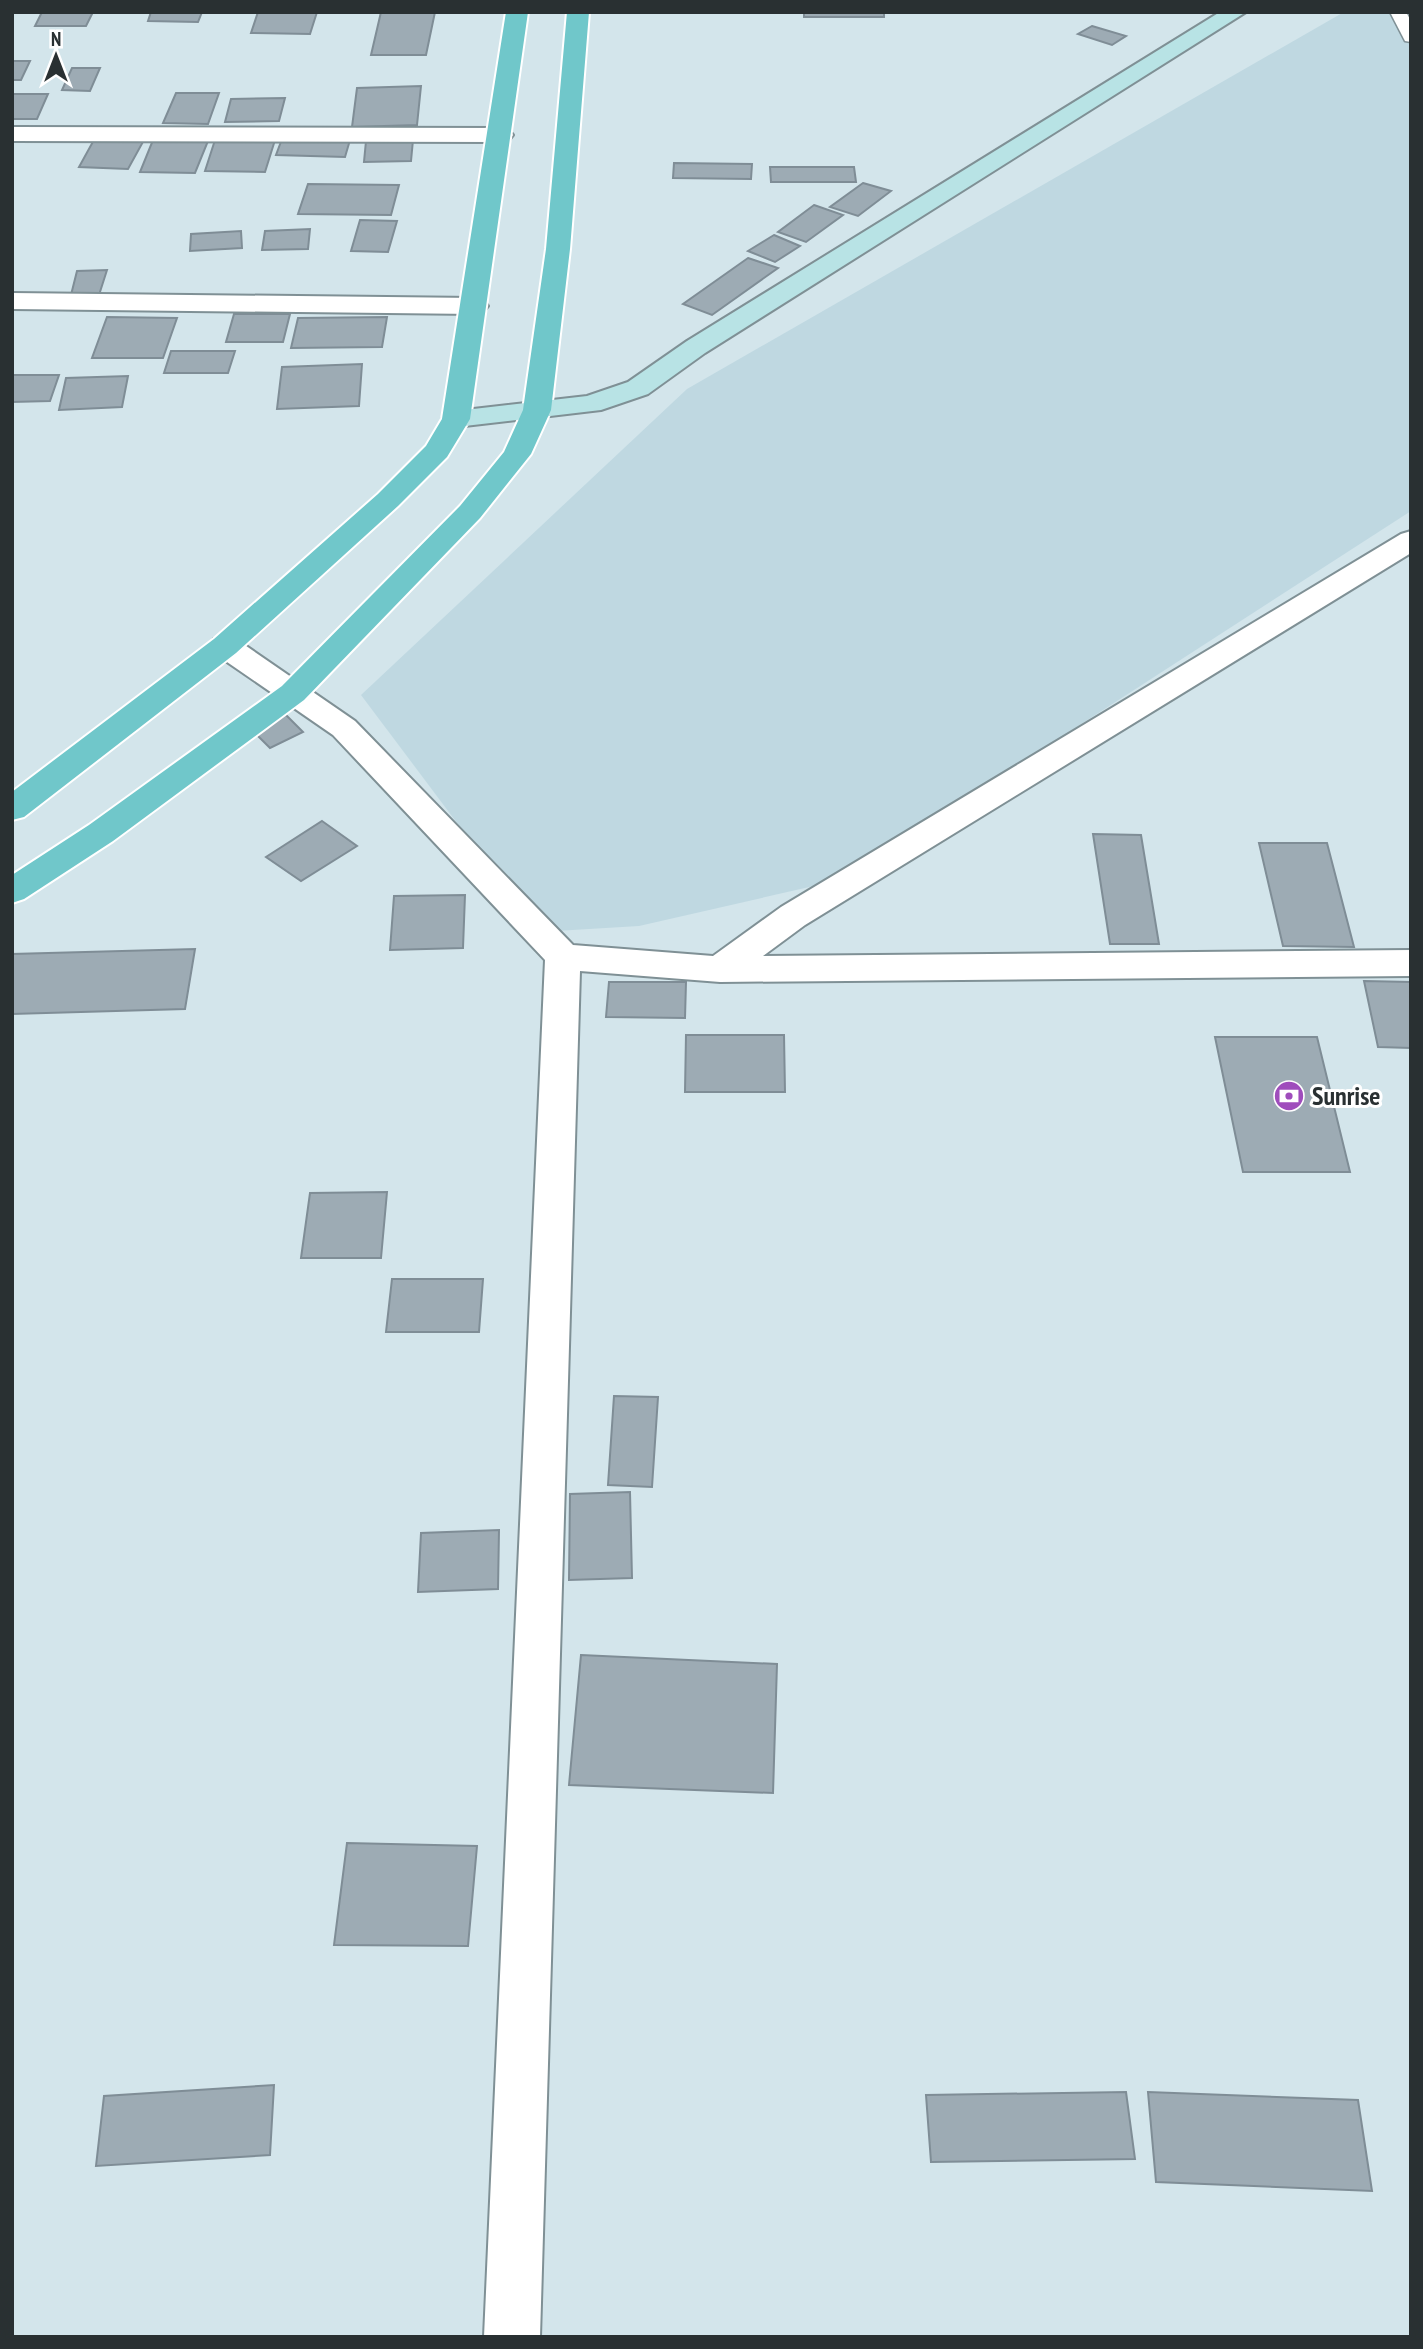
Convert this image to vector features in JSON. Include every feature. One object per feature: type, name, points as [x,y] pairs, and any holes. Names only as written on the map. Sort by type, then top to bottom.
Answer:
[{"type":"main road","points":[[12,809],[225,646],[388,500],[437,451],[456,419],[517,12]]},
{"type":"main road","points":[[12,891],[101,833],[293,693],[470,513],[517,454],[537,410],[558,249],[578,12]]},
{"type":"street","points":[[456,419],[590,404],[638,388],[696,347],[1235,12]]},
{"type":"street","points":[[12,134],[500,135]]},
{"type":"street","points":[[12,301],[475,306]]},
{"type":"street","points":[[720,970],[793,916],[1411,540]]},
{"type":"street","points":[[225,646],[344,728],[563,957],[720,970],[1411,963]]},
{"type":"street","points":[[512,2337],[563,957]]},
{"type":"lane","points":[[1398,12],[1411,37]]},
{"type":"shaded area","points":[[1344,12],[1411,12],[1411,511],[840,880],[639,926],[539,932],[361,695],[687,389]]},
{"type":"building","points":[[42,12],[93,12],[86,26],[35,26]]},
{"type":"building","points":[[151,12],[202,12],[198,22],[148,21]]},
{"type":"building","points":[[258,12],[317,12],[310,34],[251,33]]},
{"type":"building","points":[[381,12],[435,12],[426,55],[371,55]]},
{"type":"building","points":[[804,12],[884,12],[884,17],[804,17]]},
{"type":"building","points":[[1092,26],[1126,36],[1112,45],[1078,34]]},
{"type":"building","points":[[12,61],[30,61],[21,80],[12,80]]},
{"type":"building","points":[[72,68],[100,68],[90,91],[62,90]]},
{"type":"building","points":[[421,86],[417,125],[352,127],[357,88]]},
{"type":"building","points":[[176,93],[219,93],[208,124],[163,123]]},
{"type":"building","points":[[12,94],[48,94],[37,119],[12,119]]},
{"type":"building","points":[[285,98],[279,121],[225,122],[231,99]]},
{"type":"building","points":[[95,138],[144,140],[128,169],[79,167]]},
{"type":"building","points":[[282,139],[350,140],[345,157],[276,155]]},
{"type":"building","points":[[153,140],[208,141],[195,173],[140,172]]},
{"type":"building","points":[[215,140],[275,140],[265,172],[205,171]]},
{"type":"building","points":[[413,140],[411,161],[364,162],[366,141]]},
{"type":"building","points":[[674,163],[752,164],[751,179],[673,178]]},
{"type":"building","points":[[770,167],[854,167],[856,182],[771,182]]},
{"type":"building","points":[[863,183],[891,191],[858,216],[830,207]]},
{"type":"building","points":[[308,184],[399,185],[391,215],[298,214]]},
{"type":"building","points":[[814,205],[843,215],[806,242],[778,232]]},
{"type":"building","points":[[360,220],[397,221],[388,252],[351,251]]},
{"type":"building","points":[[310,229],[308,249],[262,250],[265,231]]},
{"type":"building","points":[[241,231],[242,248],[190,251],[191,234]]},
{"type":"building","points":[[774,235],[800,246],[775,262],[748,251]]},
{"type":"building","points":[[748,258],[778,268],[712,315],[683,304]]},
{"type":"building","points":[[107,270],[99,295],[71,295],[77,271]]},
{"type":"building","points":[[234,314],[290,314],[283,342],[226,342]]},
{"type":"building","points":[[107,317],[177,318],[163,358],[92,358]]},
{"type":"building","points":[[387,317],[382,347],[291,348],[298,318]]},
{"type":"building","points":[[171,351],[235,351],[228,373],[164,373]]},
{"type":"building","points":[[362,364],[359,406],[277,409],[282,367]]},
{"type":"building","points":[[12,375],[59,375],[50,401],[12,402]]},
{"type":"building","points":[[128,376],[122,407],[59,410],[66,378]]},
{"type":"building","points":[[276,705],[303,732],[270,748],[242,720]]},
{"type":"building","points":[[322,821],[357,846],[301,881],[266,857]]},
{"type":"building","points":[[1093,834],[1141,835],[1159,944],[1110,944]]},
{"type":"building","points":[[1259,843],[1327,843],[1354,947],[1283,946]]},
{"type":"building","points":[[465,895],[463,948],[390,950],[394,896]]},
{"type":"building","points":[[195,949],[185,1009],[12,1014],[12,954]]},
{"type":"building","points":[[1364,981],[1411,982],[1411,1048],[1378,1047]]},
{"type":"building","points":[[609,982],[686,982],[685,1018],[606,1017]]},
{"type":"building","points":[[686,1035],[784,1035],[785,1092],[685,1092]]},
{"type":"building","points":[[1215,1037],[1317,1037],[1350,1172],[1243,1172]]},
{"type":"building","points":[[387,1192],[381,1258],[301,1258],[310,1193]]},
{"type":"building","points":[[392,1279],[483,1279],[479,1332],[386,1332]]},
{"type":"building","points":[[614,1396],[658,1397],[652,1487],[608,1485]]},
{"type":"building","points":[[630,1492],[632,1578],[569,1580],[570,1494]]},
{"type":"building","points":[[499,1530],[498,1589],[418,1592],[421,1533]]},
{"type":"building","points":[[581,1655],[777,1664],[773,1793],[569,1785]]},
{"type":"building","points":[[347,1843],[477,1846],[468,1946],[334,1945]]},
{"type":"building","points":[[274,2085],[270,2155],[96,2166],[104,2096]]},
{"type":"building","points":[[1126,2092],[1135,2159],[931,2162],[926,2095]]},
{"type":"building","points":[[1148,2092],[1358,2100],[1372,2191],[1156,2182]]},
{"type":"place","name":"Sunrise","points":[[1289,1096]]}]
